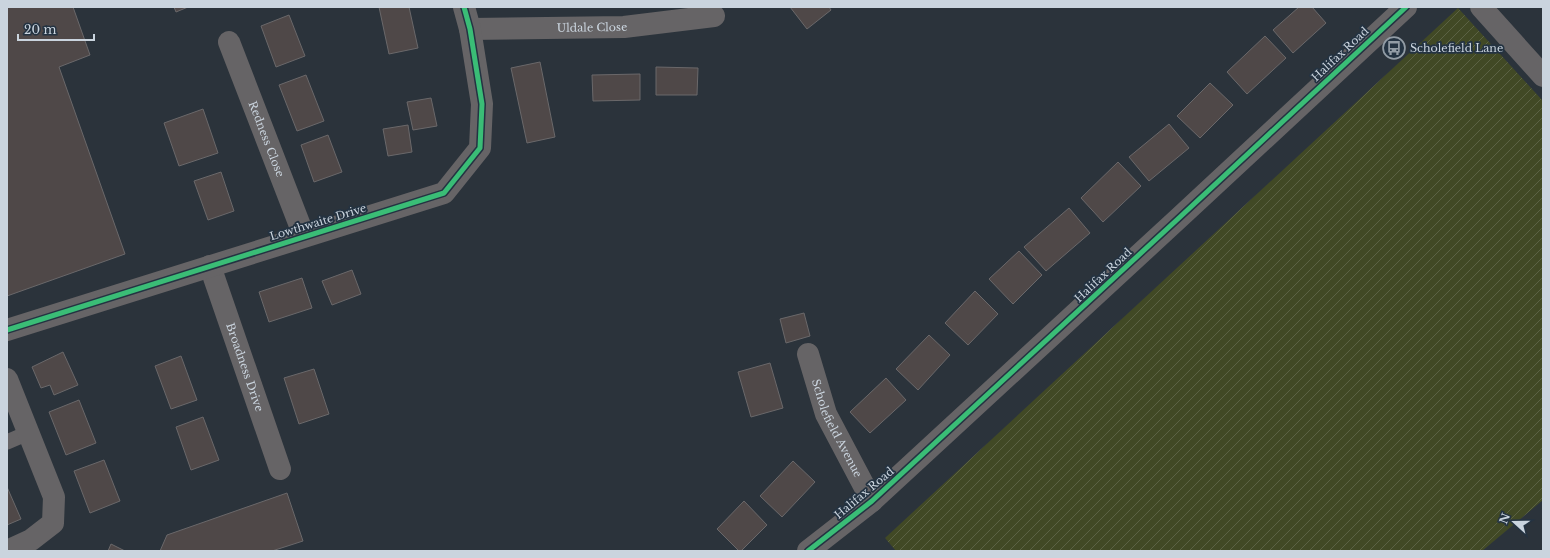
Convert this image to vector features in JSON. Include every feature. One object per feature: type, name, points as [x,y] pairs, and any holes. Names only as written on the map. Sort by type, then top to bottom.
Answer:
[{"type":"street","name":"Lowthwaite Drive","points":[[7,330],[444,193],[480,148],[482,104],[470,28],[464,7]]},
{"type":"street","points":[[1481,7],[1543,76]]},
{"type":"street","name":"Halifax Road","points":[[808,551],[872,500],[1180,217],[1400,10]]},
{"type":"street","name":"Uldale Close","points":[[470,28],[624,27],[714,16]]},
{"type":"street","name":"Redness Close","points":[[229,42],[304,236]]},
{"type":"street","name":"Broadness Drive","points":[[210,266],[280,468]]},
{"type":"street","name":"Scholefield Avenue","points":[[808,354],[826,414],[872,500]]},
{"type":"street","points":[[7,379],[54,497],[53,523],[32,540],[7,551]]},
{"type":"lane","points":[[7,442],[28,433]]},
{"type":"green space","points":[[1458,8],[1543,101],[1543,500],[1482,551],[896,551],[885,538]]},
{"type":"building","points":[[7,7],[73,7],[90,55],[59,67],[125,254],[7,296]]},
{"type":"building","points":[[174,7],[188,7],[176,12]]},
{"type":"building","points":[[379,7],[409,7],[418,48],[389,54]]},
{"type":"building","points":[[790,7],[829,7],[831,10],[807,29]]},
{"type":"building","points":[[1299,7],[1312,7],[1326,23],[1293,53],[1273,30]]},
{"type":"building","points":[[289,15],[305,56],[276,67],[261,26]]},
{"type":"building","points":[[1265,36],[1286,58],[1247,94],[1227,72]]},
{"type":"building","points":[[540,62],[555,137],[527,143],[511,68]]},
{"type":"building","points":[[656,67],[698,68],[697,95],[656,95]]},
{"type":"building","points":[[640,74],[640,100],[593,101],[592,75]]},
{"type":"building","points":[[306,75],[324,121],[297,131],[279,85]]},
{"type":"building","points":[[1210,83],[1233,105],[1200,138],[1177,116]]},
{"type":"building","points":[[431,98],[437,126],[413,130],[407,102]]},
{"type":"building","points":[[203,109],[218,153],[179,166],[164,123]]},
{"type":"building","points":[[1169,124],[1189,148],[1149,181],[1129,157]]},
{"type":"building","points":[[408,125],[412,152],[388,156],[383,129]]},
{"type":"building","points":[[328,135],[342,172],[314,182],[301,145]]},
{"type":"building","points":[[1118,162],[1141,186],[1103,222],[1081,198]]},
{"type":"building","points":[[221,172],[234,211],[208,220],[194,181]]},
{"type":"building","points":[[1069,208],[1090,233],[1046,271],[1024,247]]},
{"type":"building","points":[[1019,251],[1042,275],[1013,304],[989,279]]},
{"type":"building","points":[[352,270],[361,294],[332,305],[322,281]]},
{"type":"building","points":[[302,278],[312,308],[269,322],[259,292]]},
{"type":"building","points":[[975,291],[998,314],[968,345],[945,323]]},
{"type":"building","points":[[804,313],[810,336],[786,343],[780,319]]},
{"type":"building","points":[[929,335],[950,355],[918,390],[896,369]]},
{"type":"building","points":[[63,352],[78,385],[54,395],[50,385],[41,388],[32,367]]},
{"type":"building","points":[[181,356],[197,400],[171,409],[155,366]]},
{"type":"building","points":[[770,363],[783,408],[751,417],[738,372]]},
{"type":"building","points":[[314,369],[329,414],[299,424],[284,378]]},
{"type":"building","points":[[886,378],[906,400],[870,433],[850,412]]},
{"type":"building","points":[[79,400],[96,443],[66,455],[49,412]]},
{"type":"building","points":[[203,417],[219,460],[191,470],[176,427]]},
{"type":"building","points":[[104,460],[120,501],[90,513],[74,471]]},
{"type":"building","points":[[793,461],[815,482],[782,517],[760,496]]},
{"type":"building","points":[[7,487],[21,519],[7,525]]},
{"type":"building","points":[[287,493],[303,541],[272,551],[160,551],[167,535]]},
{"type":"building","points":[[744,501],[767,525],[741,551],[739,551],[717,529]]},
{"type":"building","points":[[111,544],[125,551],[108,551]]},
{"type":"cycle path","points":[[7,330],[444,193],[480,148],[482,104],[470,29],[464,7]]},
{"type":"cycle path","points":[[808,551],[872,501],[1406,7]]},
{"type":"place","name":"Scholefield Lane","points":[[1394,48]]}]
